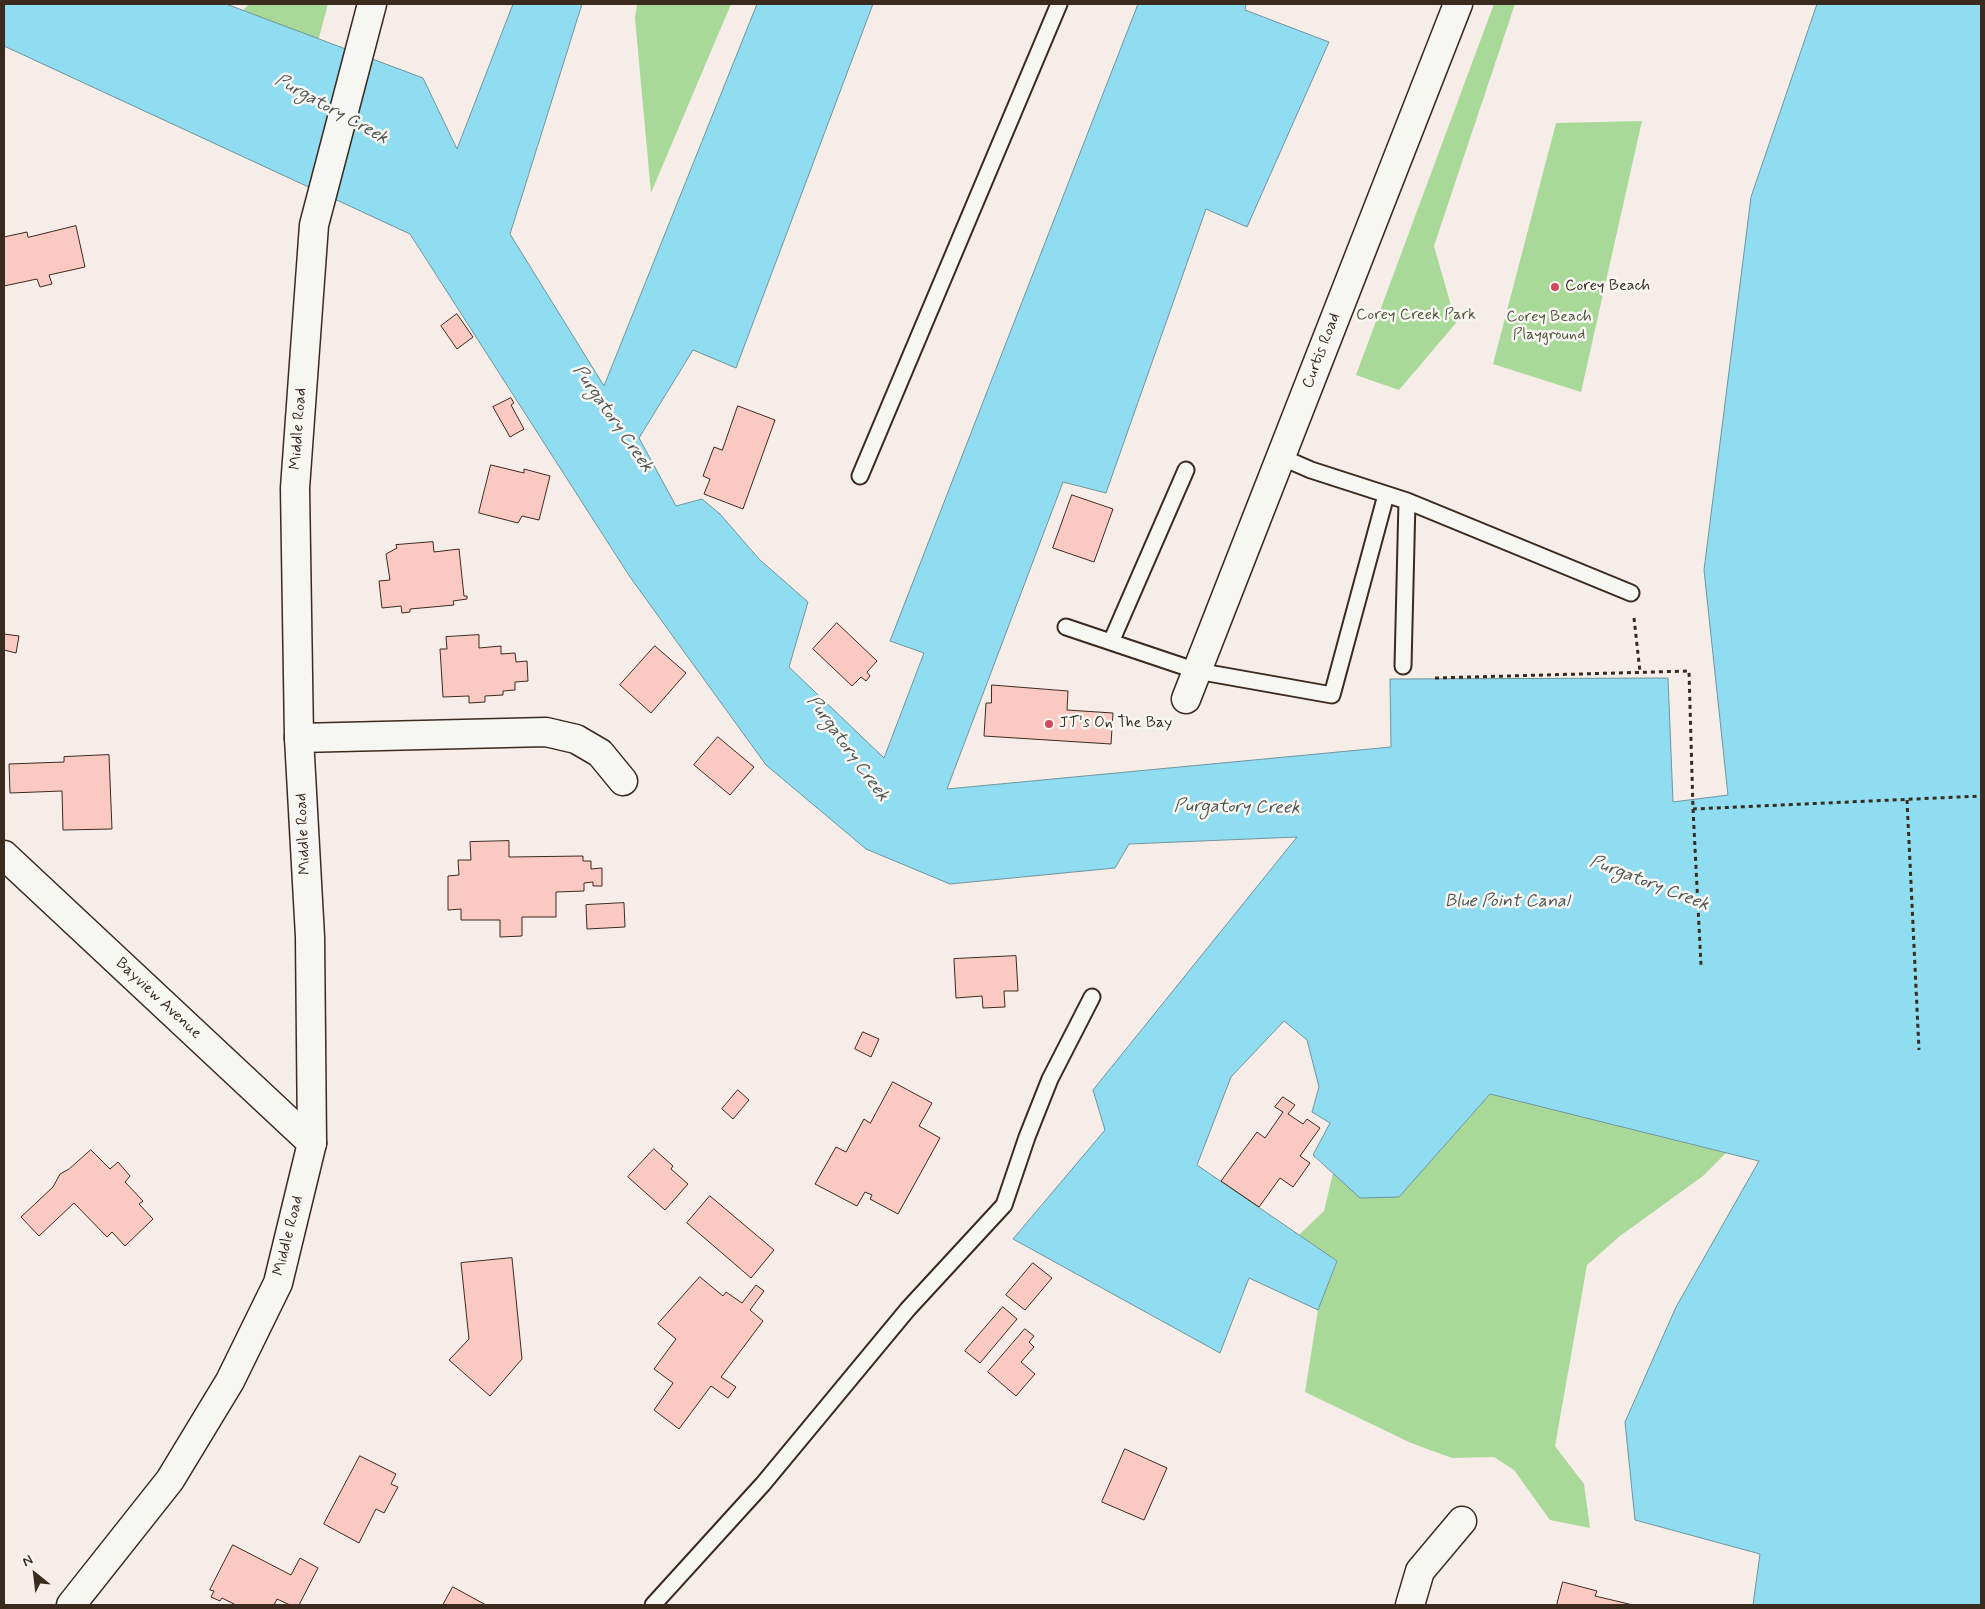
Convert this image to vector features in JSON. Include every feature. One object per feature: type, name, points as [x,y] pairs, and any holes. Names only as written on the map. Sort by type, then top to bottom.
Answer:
[{"type":"main road","name":"Curtis Road","points":[[1186,699],[1458,4]]},
{"type":"main road","name":"Middle Road","points":[[70,1605],[170,1480],[230,1381],[278,1283],[312,1143],[310,937],[299,738],[295,488],[314,225],[369,16]]},
{"type":"main road","points":[[299,738],[546,732],[576,739],[600,753],[623,781]]},
{"type":"main road","name":"Bayview Avenue","points":[[4,855],[312,1143]]},
{"type":"main road","points":[[1410,1605],[1420,1571],[1462,1521]]},
{"type":"lane","points":[[860,476],[1058,4]]},
{"type":"lane","points":[[1281,457],[1311,470],[1407,501],[1631,593]]},
{"type":"lane","points":[[1110,642],[1186,470]]},
{"type":"lane","points":[[1066,627],[1197,671],[1332,695],[1386,495]]},
{"type":"lane","points":[[1404,666],[1407,501]]},
{"type":"lane","points":[[653,1605],[764,1484],[908,1309],[1004,1205],[1027,1137],[1050,1079],[1092,997]]},
{"type":"path","points":[[1631,593],[1640,672]]},
{"type":"path","points":[[1436,678],[1689,671],[1700,965]]},
{"type":"path","points":[[1693,809],[1981,796]]},
{"type":"path","points":[[1907,800],[1919,1050]]},
{"type":"green space","points":[[249,4],[328,4],[318,41],[243,10]]},
{"type":"green space","points":[[637,4],[731,4],[651,193],[635,18]]},
{"type":"green space","name":"Corey Creek Park","points":[[1494,4],[1515,4],[1434,246],[1456,323],[1399,390],[1356,375]]},
{"type":"green space","name":"Corey Beach Playground","points":[[1642,121],[1581,392],[1493,364],[1556,123]]},
{"type":"green space","points":[[1490,1094],[1726,1153],[1703,1176],[1620,1236],[1587,1265],[1555,1446],[1584,1484],[1590,1528],[1550,1520],[1514,1470],[1494,1457],[1452,1458],[1411,1443],[1305,1392],[1318,1310],[1337,1261],[1299,1235],[1324,1211],[1333,1173],[1399,1197]]},
{"type":"water","name":"Blue Point Canal","points":[[4,4],[226,4],[423,78],[457,149],[513,4],[582,4],[510,234],[604,386],[757,4],[873,4],[736,368],[693,350],[639,438],[676,506],[702,499],[720,514],[759,559],[808,602],[789,667],[884,758],[924,653],[890,641],[1138,4],[1246,4],[1245,10],[1329,42],[1247,227],[1206,209],[1106,493],[1063,482],[947,789],[1391,747],[1390,679],[1668,678],[1673,802],[1728,795],[1704,570],[1751,197],[1817,4],[1981,4],[1981,1605],[1753,1605],[1760,1554],[1635,1520],[1625,1422],[1676,1307],[1759,1161],[1490,1094],[1399,1197],[1360,1198],[1313,1155],[1330,1123],[1312,1112],[1319,1087],[1307,1040],[1284,1021],[1231,1077],[1197,1165],[1337,1261],[1318,1310],[1249,1278],[1220,1353],[1013,1239],[1105,1130],[1093,1090],[1297,837],[1129,844],[1115,868],[950,884],[866,849],[766,765],[630,577],[410,234],[4,46]]},
{"type":"building","points":[[76,226],[85,267],[49,275],[52,284],[40,287],[37,279],[4,286],[4,237],[27,232],[28,237]]},
{"type":"building","points":[[457,314],[473,337],[457,349],[441,326]]},
{"type":"building","points":[[511,398],[514,403],[511,405],[524,429],[510,437],[493,407]]},
{"type":"building","points":[[738,406],[775,420],[743,509],[704,494],[710,479],[703,476],[714,447],[722,450]]},
{"type":"building","points":[[491,465],[524,473],[524,469],[550,476],[539,520],[522,516],[518,523],[479,513]]},
{"type":"building","points":[[1072,495],[1113,509],[1094,562],[1053,548]]},
{"type":"building","points":[[433,542],[434,552],[459,549],[464,596],[467,596],[467,599],[453,601],[454,605],[410,609],[410,612],[402,613],[401,606],[382,608],[379,581],[390,580],[386,554],[397,548],[396,545]]},
{"type":"building","points":[[837,623],[877,661],[867,672],[870,676],[866,681],[861,677],[852,686],[813,649]]},
{"type":"building","points":[[4,634],[19,636],[16,653],[4,650]]},
{"type":"building","points":[[479,635],[479,648],[501,646],[501,654],[515,653],[516,662],[527,661],[528,681],[515,682],[515,690],[503,691],[503,695],[485,696],[485,702],[469,703],[469,696],[443,697],[440,649],[447,649],[446,637]]},
{"type":"building","points":[[655,646],[686,673],[651,713],[620,685]]},
{"type":"building","name":"JT's On The Bay","points":[[992,685],[1068,691],[1067,710],[1113,713],[1111,744],[984,736],[986,703],[991,703]]},
{"type":"building","points":[[718,737],[754,767],[730,795],[694,765]]},
{"type":"building","points":[[109,755],[112,829],[63,830],[62,791],[10,793],[9,764],[64,762],[64,757]]},
{"type":"building","points":[[509,841],[509,857],[583,856],[583,861],[591,861],[591,869],[602,868],[602,886],[593,886],[593,882],[584,883],[584,891],[556,892],[556,917],[522,917],[522,936],[500,937],[500,920],[461,920],[461,909],[448,910],[448,876],[459,875],[458,860],[471,860],[470,842]]},
{"type":"building","points":[[624,903],[625,927],[587,929],[586,905]]},
{"type":"building","points":[[1016,956],[1018,991],[1004,991],[1005,1007],[983,1008],[982,996],[956,998],[954,959]]},
{"type":"building","points":[[863,1032],[879,1039],[871,1057],[855,1049]]},
{"type":"building","points":[[893,1082],[932,1103],[919,1126],[940,1138],[898,1214],[870,1199],[872,1195],[865,1192],[857,1206],[815,1184],[836,1147],[846,1152],[864,1119],[870,1123]]},
{"type":"building","points":[[738,1090],[749,1100],[733,1119],[722,1109]]},
{"type":"building","points":[[1283,1097],[1295,1105],[1288,1114],[1303,1124],[1307,1119],[1320,1128],[1300,1156],[1310,1163],[1293,1187],[1280,1178],[1259,1207],[1221,1181],[1257,1132],[1265,1138],[1283,1112],[1275,1107]]},
{"type":"building","points":[[654,1149],[673,1166],[671,1169],[688,1184],[665,1210],[628,1177]]},
{"type":"building","points":[[91,1150],[110,1169],[118,1162],[130,1176],[125,1182],[143,1201],[139,1204],[153,1219],[125,1246],[112,1232],[107,1237],[74,1203],[39,1236],[21,1217],[53,1187],[60,1174],[69,1169]]},
{"type":"building","points":[[710,1196],[774,1250],[751,1278],[687,1223]]},
{"type":"building","points":[[512,1258],[522,1359],[490,1396],[449,1360],[469,1339],[461,1263]]},
{"type":"building","points":[[1033,1263],[1052,1278],[1025,1310],[1006,1295]]},
{"type":"building","points":[[700,1277],[723,1296],[726,1292],[742,1303],[756,1285],[764,1291],[750,1310],[763,1321],[721,1377],[736,1387],[728,1398],[711,1386],[679,1429],[654,1410],[673,1383],[654,1369],[676,1339],[658,1324]]},
{"type":"building","points":[[1003,1307],[1017,1319],[980,1363],[965,1351]]},
{"type":"building","points":[[1025,1329],[1034,1336],[1029,1342],[1034,1347],[1021,1362],[1035,1374],[1016,1396],[988,1372]]},
{"type":"building","points":[[1125,1449],[1167,1468],[1144,1520],[1102,1502]]},
{"type":"building","points":[[360,1456],[396,1474],[391,1484],[398,1487],[384,1513],[376,1509],[359,1543],[324,1524]]},
{"type":"building","points":[[233,1545],[291,1575],[300,1558],[318,1568],[299,1605],[290,1605],[277,1599],[274,1605],[236,1605],[222,1598],[220,1601],[211,1597],[214,1591],[210,1590]]},
{"type":"building","points":[[1563,1582],[1597,1591],[1595,1596],[1633,1605],[1557,1605]]},
{"type":"building","points":[[453,1587],[486,1605],[443,1605]]},
{"type":"place","name":"Corey Beach","points":[[1555,287]]},
{"type":"place","name":"JT's On The Bay","points":[[1049,724]]},
{"type":"water label","name":"Purgatory Creek","points":[[331,110]]},
{"type":"water label","name":"Purgatory Creek","points":[[612,419]]},
{"type":"water label","name":"Purgatory Creek","points":[[847,749]]},
{"type":"water label","name":"Purgatory Creek","points":[[1237,808]]},
{"type":"water label","name":"Purgatory Creek","points":[[1649,884]]}]
